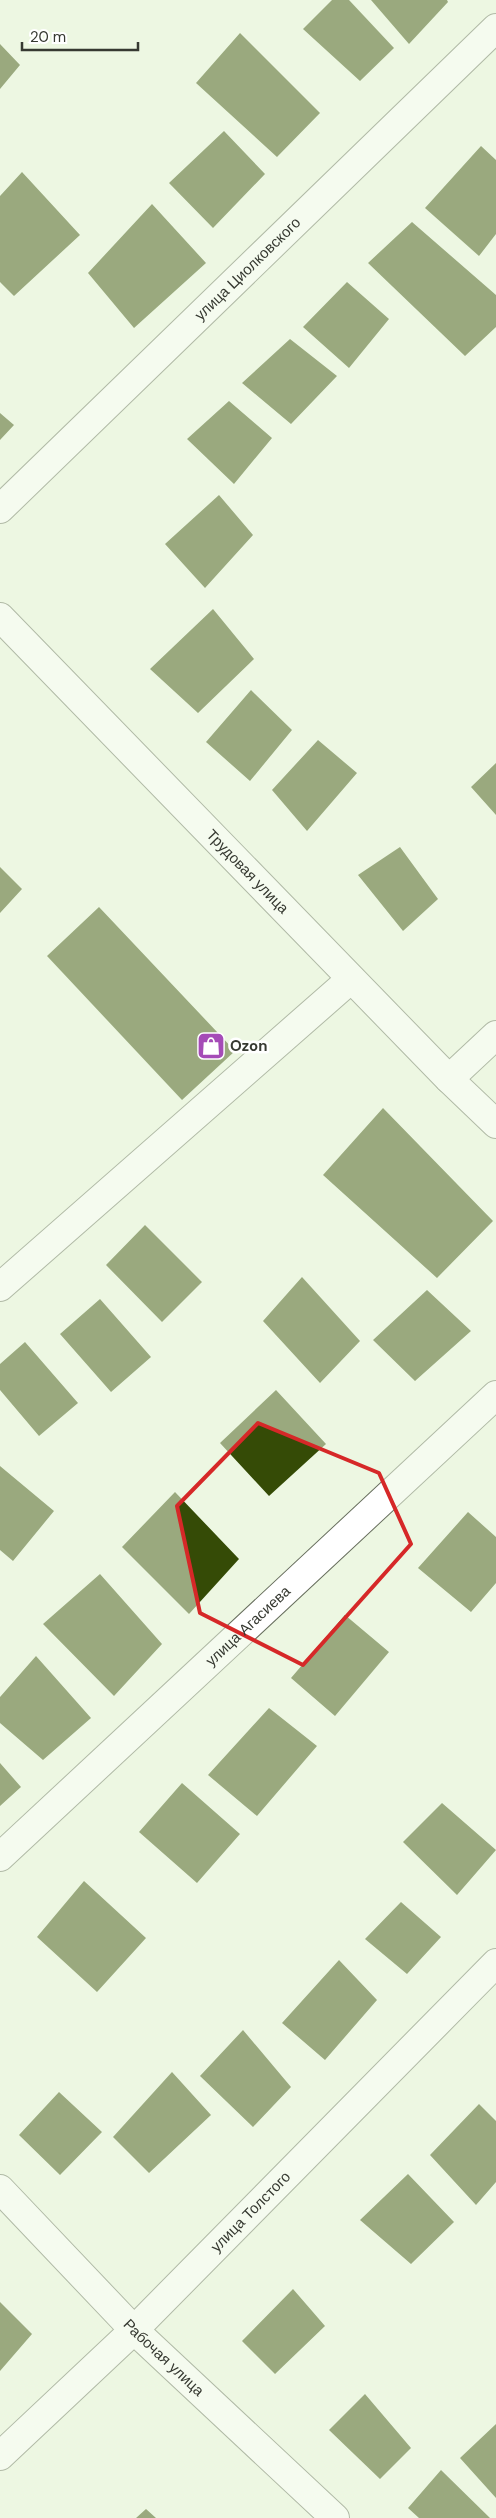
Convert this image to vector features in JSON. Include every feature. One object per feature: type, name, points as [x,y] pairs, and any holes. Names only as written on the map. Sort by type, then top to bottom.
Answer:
[{"type":"street","name":"улица Циолковского","points":[[0,509],[496,28]]},
{"type":"street","name":"Трудовая улица","points":[[0,617],[449,1079],[496,1124]]},
{"type":"street","points":[[0,1287],[351,978]]},
{"type":"street","points":[[449,1079],[496,1035]]},
{"type":"street","name":"улица Агасиева","points":[[0,1858],[496,1395]]},
{"type":"street","name":"улица Толстого","points":[[0,2456],[134,2330],[496,1964]]},
{"type":"street","name":"Рабочая улица","points":[[0,2189],[134,2330],[334,2518]]},
{"type":"highlighted area","points":[[258,1423],[379,1473],[411,1544],[303,1665],[200,1613],[177,1506]]},
{"type":"building","points":[[332,0],[349,0],[394,48],[360,81],[303,29]]},
{"type":"building","points":[[371,0],[447,0],[448,2],[409,44]]},
{"type":"building","points":[[240,33],[320,113],[277,157],[196,83]]},
{"type":"building","points":[[0,44],[20,65],[0,89]]},
{"type":"building","points":[[224,131],[265,174],[213,228],[169,183]]},
{"type":"building","points":[[481,146],[496,160],[496,234],[479,256],[425,208]]},
{"type":"building","points":[[22,172],[80,235],[14,296],[0,282],[0,196]]},
{"type":"building","points":[[152,204],[206,263],[134,328],[88,273]]},
{"type":"building","points":[[412,222],[496,295],[496,327],[465,356],[368,263]]},
{"type":"building","points":[[347,282],[389,319],[349,368],[303,327]]},
{"type":"building","points":[[290,339],[337,376],[291,424],[242,383]]},
{"type":"building","points":[[229,401],[272,438],[234,484],[187,439]]},
{"type":"building","points":[[0,413],[14,425],[0,440]]},
{"type":"building","points":[[219,495],[253,535],[205,588],[165,544]]},
{"type":"building","points":[[213,609],[254,659],[198,713],[150,669]]},
{"type":"building","points":[[251,690],[292,730],[250,781],[206,742]]},
{"type":"building","points":[[318,740],[357,773],[307,831],[272,790]]},
{"type":"building","points":[[496,763],[496,815],[471,787]]},
{"type":"building","points":[[400,847],[438,899],[403,931],[358,875]]},
{"type":"building","points":[[0,867],[22,889],[0,913]]},
{"type":"building","points":[[99,907],[235,1051],[182,1100],[47,956]]},
{"type":"building","points":[[383,1108],[493,1221],[437,1278],[323,1175]]},
{"type":"building","points":[[145,1225],[202,1282],[162,1322],[106,1265]]},
{"type":"building","points":[[302,1277],[360,1341],[320,1383],[263,1321]]},
{"type":"building","points":[[427,1290],[471,1331],[415,1381],[373,1340]]},
{"type":"building","points":[[100,1299],[151,1357],[111,1392],[60,1334]]},
{"type":"building","points":[[25,1342],[78,1403],[39,1436],[0,1390],[0,1364]]},
{"type":"building","points":[[276,1390],[326,1444],[269,1496],[220,1443]]},
{"type":"building","points":[[0,1466],[54,1511],[13,1561],[0,1550]]},
{"type":"building","points":[[175,1492],[239,1559],[189,1614],[122,1547]]},
{"type":"building","points":[[468,1512],[496,1537],[496,1583],[471,1612],[418,1568]]},
{"type":"building","points":[[100,1574],[162,1644],[114,1696],[43,1624]]},
{"type":"building","points":[[345,1615],[389,1652],[335,1716],[291,1678]]},
{"type":"building","points":[[36,1656],[91,1718],[43,1760],[0,1723],[0,1697]]},
{"type":"building","points":[[269,1708],[317,1746],[257,1816],[208,1775]]},
{"type":"building","points":[[0,1763],[21,1787],[0,1806]]},
{"type":"building","points":[[182,1783],[240,1834],[197,1883],[139,1832]]},
{"type":"building","points":[[442,1803],[496,1850],[457,1895],[403,1842]]},
{"type":"building","points":[[84,1881],[146,1938],[97,1992],[37,1937]]},
{"type":"building","points":[[401,1902],[441,1937],[407,1974],[365,1939]]},
{"type":"building","points":[[339,1960],[377,2000],[325,2060],[282,2023]]},
{"type":"building","points":[[243,2030],[291,2087],[253,2127],[200,2076]]},
{"type":"building","points":[[172,2072],[211,2115],[149,2173],[113,2137]]},
{"type":"building","points":[[59,2092],[102,2132],[60,2175],[19,2135]]},
{"type":"building","points":[[479,2104],[496,2121],[496,2182],[476,2205],[430,2155]]},
{"type":"building","points":[[408,2174],[454,2222],[411,2264],[360,2220]]},
{"type":"building","points":[[293,2289],[325,2326],[275,2374],[242,2341]]},
{"type":"building","points":[[0,2302],[32,2334],[0,2371]]},
{"type":"building","points":[[365,2394],[411,2448],[380,2479],[329,2430]]},
{"type":"building","points":[[496,2424],[496,2498],[460,2458]]},
{"type":"building","points":[[441,2470],[490,2518],[419,2518],[408,2508]]},
{"type":"building","points":[[146,2509],[156,2518],[136,2518]]},
{"type":"place","name":"Ozon","points":[[211,1046]]}]
